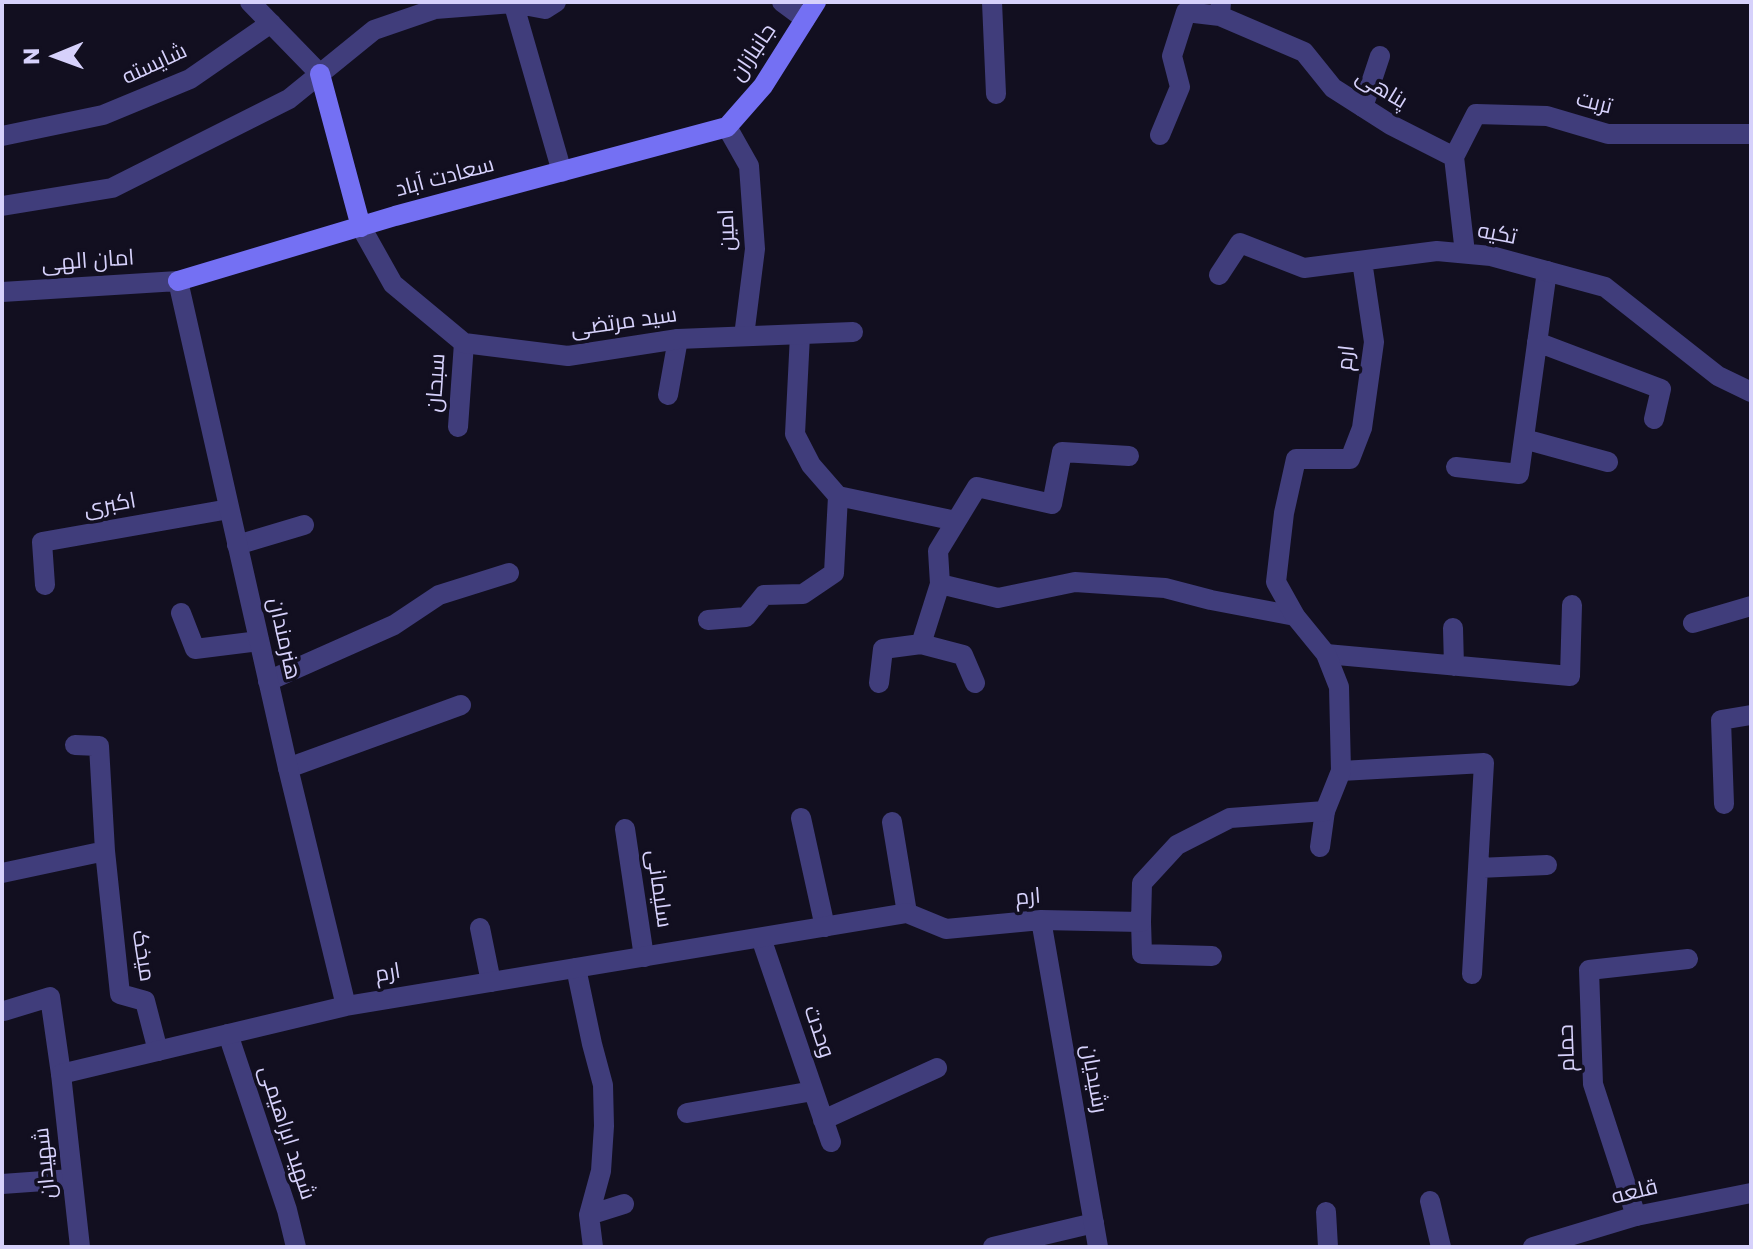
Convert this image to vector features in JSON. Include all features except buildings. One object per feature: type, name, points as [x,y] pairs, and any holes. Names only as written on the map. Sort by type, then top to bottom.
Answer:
[{"type":"street","points":[[250,2],[320,74],[361,227],[393,284],[464,343]]},
{"type":"street","points":[[2,206],[112,188],[289,99],[374,30],[435,9],[513,2],[545,9],[556,2]]},
{"type":"street","points":[[513,2],[562,172]]},
{"type":"street","points":[[782,2],[811,11]]},
{"type":"street","points":[[992,2],[996,94]]},
{"type":"street","points":[[1160,135],[1180,87],[1172,56],[1186,12],[1220,9]]},
{"type":"street","name":"پناهی","points":[[1220,9],[1304,52],[1333,88],[1391,125],[1454,157]]},
{"type":"street","name":"جانبازان","points":[[727,127],[763,86],[811,11]]},
{"type":"street","name":"شایسته","points":[[2,136],[103,115],[190,79],[271,23]]},
{"type":"street","points":[[1363,107],[1380,56]]},
{"type":"street","name":"تربت","points":[[1454,157],[1476,114],[1547,116],[1608,134],[1751,134]]},
{"type":"street","name":"سعادت آباد","points":[[178,281],[361,227],[727,127]]},
{"type":"street","name":"امین","points":[[727,127],[749,166],[755,249],[744,336]]},
{"type":"street","points":[[1454,157],[1465,253]]},
{"type":"street","name":"تکیه","points":[[1219,275],[1240,243],[1304,268],[1437,251],[1491,256],[1605,287],[1718,376],[1751,392]]},
{"type":"street","name":"ارم","points":[[1320,847],[1325,811],[1341,771],[1339,687],[1326,654],[1295,616],[1276,582],[1284,513],[1296,459],[1350,459],[1362,428],[1374,342],[1362,261]]},
{"type":"street","points":[[1456,467],[1519,474],[1547,271]]},
{"type":"street","name":"امان الهی","points":[[2,292],[178,281]]},
{"type":"street","name":"هنرمندان","points":[[178,281],[288,768],[346,1006]]},
{"type":"street","name":"سید مرتضی","points":[[464,343],[568,356],[678,339],[853,332]]},
{"type":"street","points":[[800,335],[795,434],[811,465],[838,496],[956,521]]},
{"type":"street","points":[[668,395],[678,339]]},
{"type":"street","points":[[1537,342],[1661,389],[1654,419]]},
{"type":"street","name":"سبحان","points":[[458,427],[464,343]]},
{"type":"street","points":[[1524,439],[1608,462]]},
{"type":"street","points":[[921,644],[940,584],[938,551],[977,487],[1052,504],[1062,452],[1129,456]]},
{"type":"street","points":[[708,620],[746,617],[764,595],[803,594],[834,573],[838,496]]},
{"type":"street","name":"اکبری","points":[[45,585],[42,542],[229,509]]},
{"type":"street","points":[[237,545],[304,525]]},
{"type":"street","points":[[268,681],[394,625],[439,595],[509,573]]},
{"type":"street","points":[[940,584],[998,598],[1075,582],[1165,588],[1295,616]]},
{"type":"street","points":[[1326,654],[1570,676],[1572,605]]},
{"type":"street","points":[[1693,623],[1751,606]]},
{"type":"street","points":[[181,613],[195,649],[259,641]]},
{"type":"street","points":[[1453,628],[1454,666]]},
{"type":"street","points":[[879,683],[883,649],[921,644],[963,655],[975,683]]},
{"type":"street","points":[[288,768],[461,705]]},
{"type":"street","points":[[1724,804],[1721,720],[1751,715]]},
{"type":"street","name":"میخک","points":[[75,745],[99,746],[105,851],[120,994],[145,1001],[158,1051]]},
{"type":"street","points":[[1341,771],[1484,763],[1472,974]]},
{"type":"street","points":[[1212,956],[1142,954],[1142,883],[1177,845],[1230,818],[1325,811]]},
{"type":"street","points":[[801,818],[825,927]]},
{"type":"street","points":[[892,822],[907,913]]},
{"type":"street","name":"سلیمانی","points":[[625,829],[644,957]]},
{"type":"street","points":[[2,873],[105,851]]},
{"type":"street","points":[[1478,868],[1547,865]]},
{"type":"street","name":"ارم","points":[[61,1074],[346,1006],[907,913],[946,929],[1041,920],[1141,922]]},
{"type":"street","name":"رشیدیان","points":[[1041,920],[1098,1247]]},
{"type":"street","points":[[480,928],[491,982]]},
{"type":"street","name":"وحدت","points":[[761,938],[831,1142]]},
{"type":"street","name":"حمام","points":[[1636,1216],[1593,1084],[1589,970],[1688,959]]},
{"type":"street","points":[[576,968],[603,1085],[601,1171],[589,1215],[593,1247]]},
{"type":"street","name":"شهیدان","points":[[4,1011],[50,997],[80,1247]]},
{"type":"street","name":"شهید ابراهیمی","points":[[228,1034],[287,1210],[296,1247]]},
{"type":"street","points":[[823,1120],[937,1068]]},
{"type":"street","points":[[687,1113],[813,1091]]},
{"type":"street","points":[[2,1184],[72,1179]]},
{"type":"street","name":"قلعه","points":[[1533,1247],[1636,1216],[1751,1193]]},
{"type":"street","points":[[1430,1201],[1441,1247]]},
{"type":"street","points":[[589,1215],[624,1204]]},
{"type":"street","points":[[1326,1212],[1328,1247]]},
{"type":"street","points":[[993,1247],[1034,1242],[1094,1223]]}]
